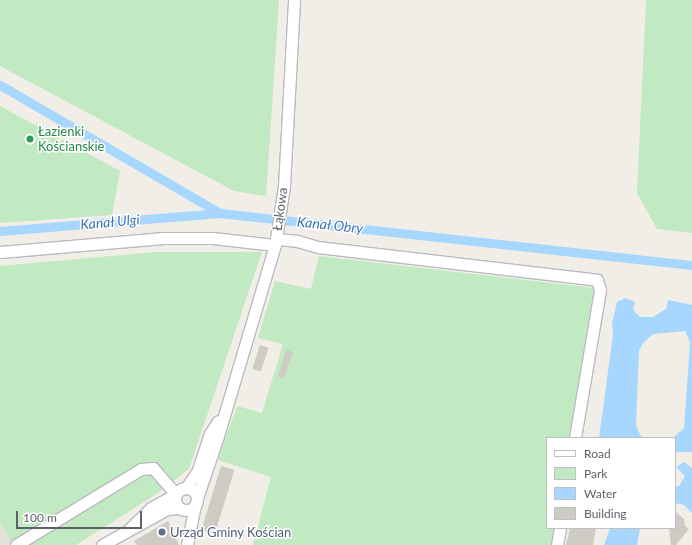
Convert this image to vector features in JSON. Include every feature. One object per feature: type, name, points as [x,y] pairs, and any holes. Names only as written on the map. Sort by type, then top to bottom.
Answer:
[{"type":"street","name":"Łąkowa","points":[[187,545],[196,501],[276,240],[282,201],[294,0]]},
{"type":"street","points":[[0,252],[163,238],[276,240],[297,241],[318,247],[597,280],[600,290],[575,437]]},
{"type":"street","name":"Łąkowa","points":[[181,491],[198,470],[210,434],[224,410]]},
{"type":"street","points":[[16,545],[141,469],[153,468],[181,491]]},
{"type":"street","points":[[181,491],[175,501],[190,526]]},
{"type":"street","points":[[102,545],[167,509],[189,510],[196,501],[193,491],[181,491],[151,508],[129,529]]},
{"type":"street","points":[[557,545],[560,529]]},
{"type":"shaded area","points":[[0,523],[13,545],[0,545]]},
{"type":"green space","points":[[0,0],[279,0],[266,196],[234,191],[0,66]]},
{"type":"green space","points":[[646,0],[692,0],[692,233],[657,229],[637,193]]},
{"type":"green space","name":"Łazienki Kościanskie","points":[[0,106],[120,171],[112,215],[0,223]]},
{"type":"green space","points":[[156,252],[262,252],[189,469],[155,495],[76,545],[13,545],[0,523],[0,266]]},
{"type":"green space","points":[[319,256],[594,288],[569,437],[546,437],[546,529],[554,529],[551,545],[253,545],[271,477],[218,460],[237,406],[262,413],[283,344],[258,338],[275,281],[311,289]]},
{"type":"water","points":[[625,298],[635,302],[633,310],[640,317],[653,317],[666,309],[668,300],[692,305],[692,452],[676,452],[676,437],[674,437],[684,428],[690,342],[685,331],[653,334],[643,343],[639,351],[636,425],[640,435],[643,437],[599,437],[613,335],[612,323],[617,302]]},
{"type":"water","points":[[684,462],[692,468],[692,513],[684,505],[676,503],[676,487],[679,486],[685,476],[676,467]]},
{"type":"water","points":[[610,529],[640,529],[637,545],[604,545]]},
{"type":"building","points":[[260,345],[269,348],[261,372],[252,369]]},
{"type":"building","points":[[286,350],[293,352],[284,378],[278,376]]},
{"type":"building","points":[[221,466],[234,470],[215,534],[201,530]]},
{"type":"building","points":[[676,512],[684,519],[685,526],[689,529],[676,545],[671,545],[669,529],[676,529]]},
{"type":"building","name":"Urząd Gminy Kościan","points":[[168,521],[179,545],[137,545],[134,541]]},
{"type":"building","points":[[570,529],[596,529],[593,545],[566,545]]},
{"type":"waterway","name":"Kanał Obry","points":[[0,85],[220,213],[692,265]]},
{"type":"waterway","name":"Kanał Ulgi","points":[[0,231],[220,213]]},
{"type":"place","name":"Łazienki Kościanskie","points":[[30,139]]},
{"type":"place","name":"Urząd Gminy Kościan","points":[[162,532]]}]
